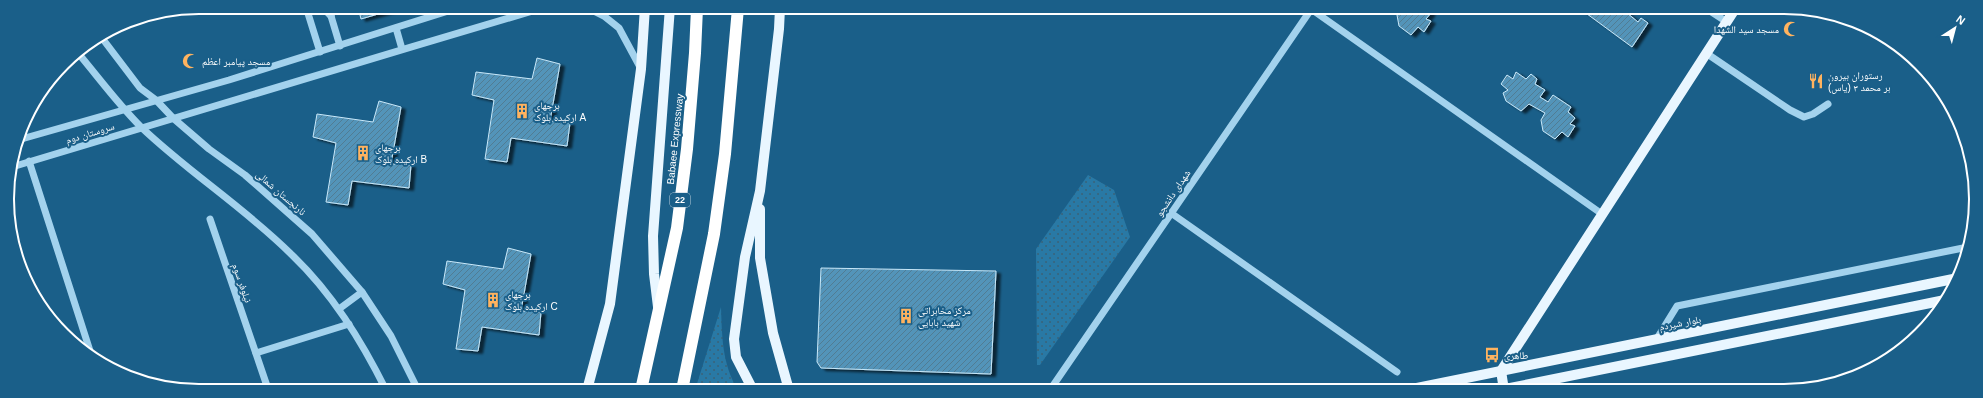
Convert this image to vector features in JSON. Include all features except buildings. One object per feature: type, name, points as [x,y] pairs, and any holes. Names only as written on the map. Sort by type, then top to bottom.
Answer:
[{"type":"highway","name":"Babaee Expressway","points":[[642,384],[677,228],[687,149],[696,53],[697,14]]},
{"type":"highway","points":[[683,384],[714,234],[725,154],[737,14]]},
{"type":"main road","points":[[589,384],[610,304],[641,69],[645,14]]},
{"type":"main road","points":[[658,309],[654,274],[653,236],[670,14]]},
{"type":"main road","points":[[750,384],[736,357],[734,339],[745,257],[760,191],[780,14]]},
{"type":"main road","points":[[1502,384],[1501,371],[1732,14]]},
{"type":"main road","points":[[760,191],[760,258],[773,333],[787,384]]},
{"type":"main road","name":"بلوار شیردم","points":[[1437,384],[1951,280]]},
{"type":"main road","points":[[1532,384],[1938,301]]},
{"type":"street","points":[[308,14],[320,52]]},
{"type":"street","name":"سروستان دوم","points":[[25,138],[229,80],[439,14]]},
{"type":"street","name":"سروستان دوم","points":[[18,164],[239,100],[402,49],[522,14]]},
{"type":"street","points":[[600,14],[619,28],[641,69]]},
{"type":"street","name":"شهدای دانشجو","points":[[1054,384],[1308,14]]},
{"type":"street","points":[[1318,14],[1602,214]]},
{"type":"street","points":[[1716,14],[1727,22]]},
{"type":"street","points":[[331,16],[340,46]]},
{"type":"street","points":[[396,28],[402,49]]},
{"type":"street","name":"نارنجستان شمالی","points":[[104,40],[140,88],[156,100],[173,118],[209,149],[245,175],[312,234],[362,292],[391,336],[415,384]]},
{"type":"street","points":[[1706,52],[1790,110],[1804,117],[1813,114],[1828,104]]},
{"type":"street","points":[[81,57],[124,109],[142,127],[227,197],[292,254],[339,309],[366,350],[383,384]]},
{"type":"street","points":[[29,161],[89,348]]},
{"type":"street","points":[[1171,214],[1397,372]]},
{"type":"street","name":"نیلوفر سوم","points":[[210,219],[266,384]]},
{"type":"street","points":[[1656,340],[1677,306],[1963,247]]},
{"type":"street","points":[[339,309],[362,292]]},
{"type":"street","points":[[256,353],[349,324]]},
{"type":"shaded area","points":[[1088,175],[1114,190],[1130,237],[1040,365],[1037,365],[1036,249]]},
{"type":"shaded area","points":[[721,307],[724,350],[729,370],[735,384],[697,384]]},
{"type":"place","name":"مسجد سید الشهدا","points":[[1791,29]]},
{"type":"place","name":"مسجد پیامبر اعظم","points":[[190,61]]},
{"type":"place","name":"رستوران بیرون بر محمد ۳ (یاس)","points":[[1816,81]]},
{"type":"place","name":"برجهای ارکیده بلوک A","points":[[522,111]]},
{"type":"place","name":"برجهای ارکیده بلوک B","points":[[363,153]]},
{"type":"place","name":"برجهای ارکیده بلوک C","points":[[493,300]]},
{"type":"place","name":"مرکز مخابراتی شهید بابایی","points":[[906,316]]},
{"type":"place","name":"طاهری","points":[[1492,355]]}]
